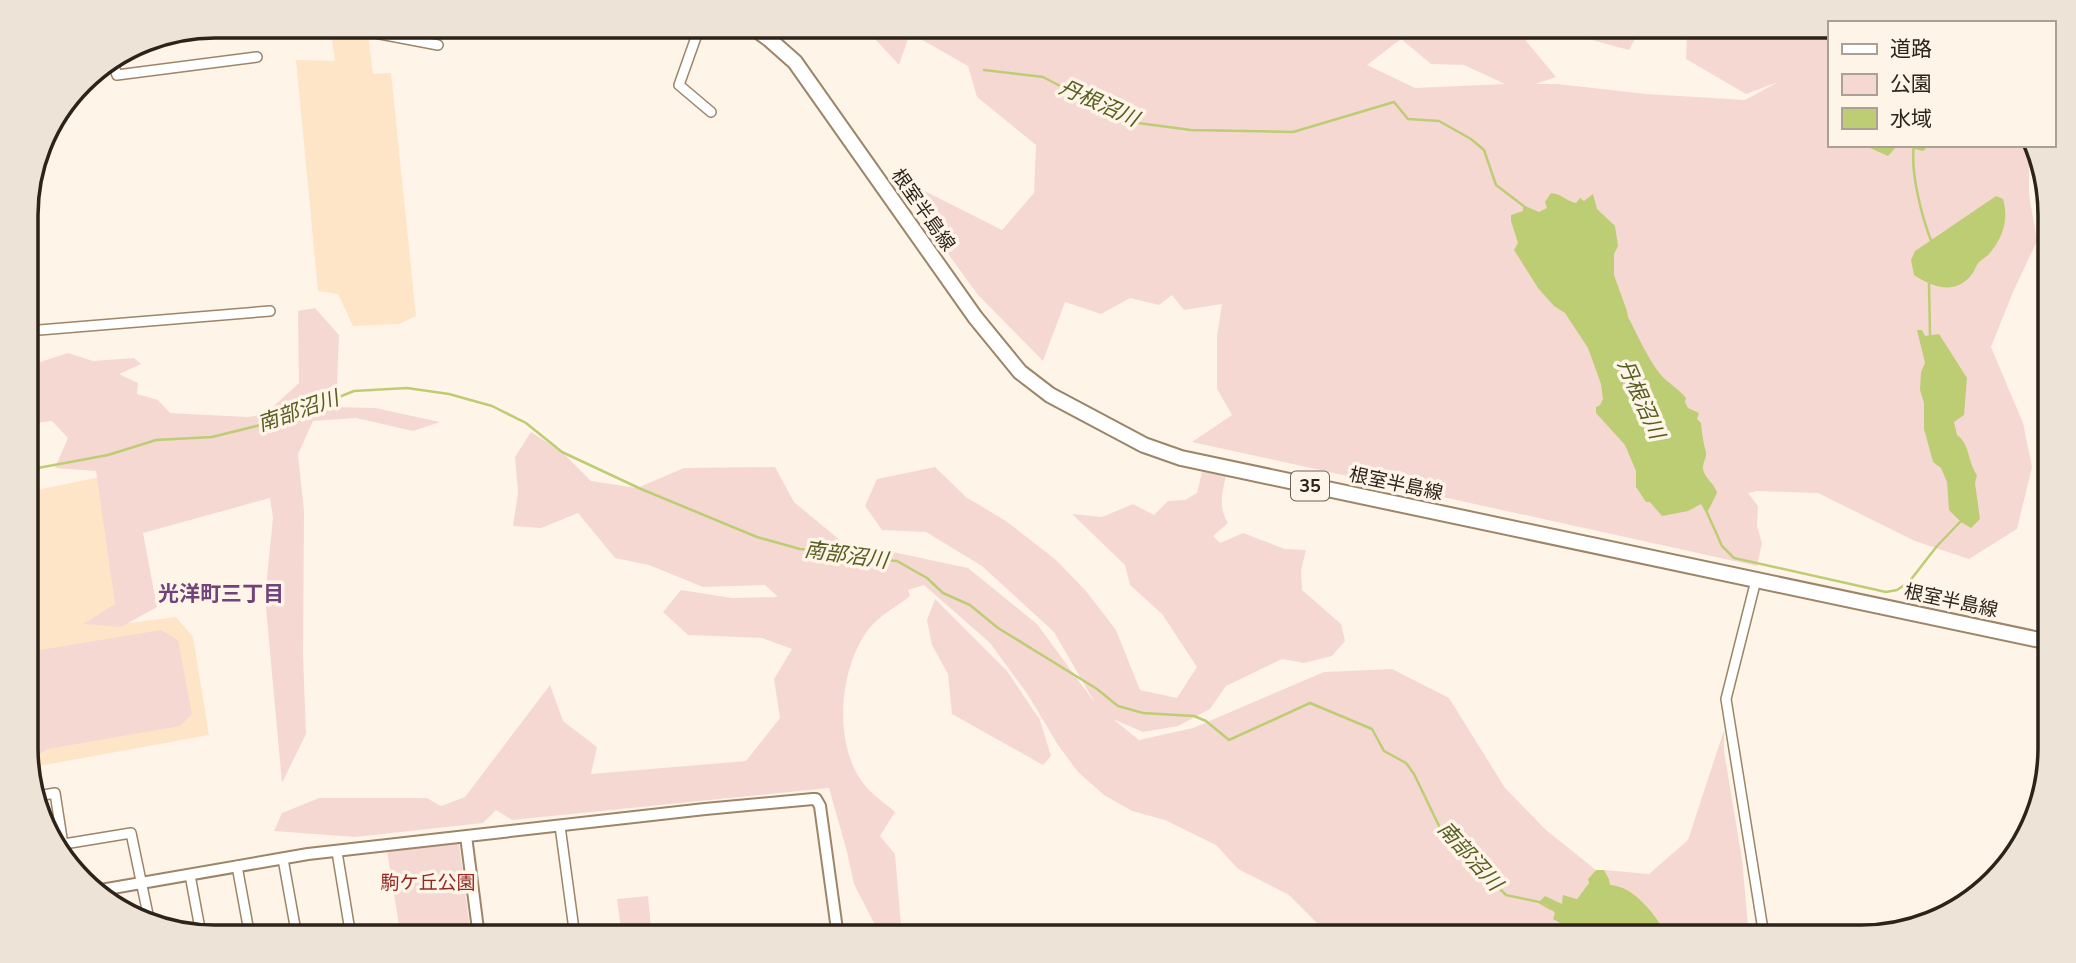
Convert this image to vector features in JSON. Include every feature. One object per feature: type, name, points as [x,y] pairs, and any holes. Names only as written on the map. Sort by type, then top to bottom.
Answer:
[{"type":"main road","name":"根室半島線","points":[[766,38],[795,62],[975,317],[1020,372],[1050,395],[1144,445],[1181,458],[2038,640]]},
{"type":"street","points":[[401,38],[438,45]]},
{"type":"street","points":[[696,38],[679,85],[711,112]]},
{"type":"street","points":[[115,69],[117,75],[257,57]]},
{"type":"street","points":[[39,330],[270,311]]},
{"type":"street","points":[[1756,580],[1726,699],[1762,924]]},
{"type":"street","points":[[46,795],[55,793],[58,829]]},
{"type":"street","points":[[109,889],[337,852],[560,825],[816,799],[820,806],[836,925]]},
{"type":"street","points":[[560,825],[573,925]]},
{"type":"street","points":[[67,843],[131,833],[148,911]]},
{"type":"street","points":[[466,836],[477,925]]},
{"type":"street","points":[[337,852],[349,925]]},
{"type":"street","points":[[283,859],[295,925]]},
{"type":"street","points":[[237,866],[248,925]]},
{"type":"street","points":[[190,875],[199,923]]},
{"type":"shaded area","points":[[332,38],[368,38],[373,74],[391,73],[416,316],[399,324],[353,326],[338,294],[318,291],[296,60],[335,61]]},
{"type":"shaded area","points":[[100,477],[128,623],[176,617],[193,637],[209,735],[40,766],[38,490]]},
{"type":"green space","points":[[874,38],[908,38],[899,65]]},
{"type":"green space","points":[[919,38],[1528,38],[1526,41],[1556,77],[1535,84],[1745,100],[1778,82],[1746,94],[1686,59],[1687,38],[1828,38],[1828,147],[2024,148],[2029,164],[2029,194],[2037,241],[1991,347],[2023,423],[2032,467],[2017,529],[1969,559],[1915,541],[1818,493],[1757,491],[1748,493],[1758,506],[1757,526],[1762,543],[1757,566],[1192,442],[1232,415],[1217,389],[1217,336],[1222,304],[1184,310],[1172,295],[1159,305],[1130,298],[1101,314],[1065,302],[1043,361],[978,295],[889,173],[1002,230],[1034,193],[1036,145],[977,97],[968,66]],"holes":[[[1401,39],[1431,64],[1464,65],[1505,84],[1415,88],[1367,65]]]},
{"type":"green space","points":[[1584,38],[1636,38],[1629,50]]},
{"type":"green space","points":[[315,308],[339,335],[336,407],[375,408],[440,422],[413,431],[356,418],[313,421],[298,454],[304,511],[303,656],[306,734],[282,783],[265,597],[273,518],[270,498],[143,533],[157,607],[121,627],[83,624],[115,604],[96,471],[55,468],[68,438],[52,421],[39,423],[39,362],[68,353],[93,361],[134,358],[141,364],[119,374],[138,383],[137,394],[158,400],[170,413],[248,417],[265,414],[299,383],[298,311]]},
{"type":"green space","points":[[531,432],[561,451],[591,481],[637,488],[684,468],[775,467],[794,502],[841,541],[968,568],[1037,624],[1095,703],[1054,632],[982,566],[926,532],[882,530],[865,506],[877,479],[935,467],[966,497],[1006,521],[1056,560],[1086,591],[1116,630],[1140,690],[1177,698],[1197,667],[1162,614],[1130,585],[1125,565],[1072,514],[1102,517],[1133,504],[1154,515],[1168,501],[1185,500],[1197,493],[1202,472],[1226,476],[1222,506],[1228,523],[1213,536],[1220,543],[1243,533],[1285,549],[1306,550],[1301,571],[1302,590],[1341,624],[1345,641],[1332,656],[1304,663],[1282,659],[1226,686],[1210,709],[1178,726],[1143,732],[1113,719],[1139,740],[1193,728],[1324,672],[1392,669],[1449,698],[1505,788],[1546,830],[1596,870],[1577,899],[1570,898],[1562,905],[1540,903],[1556,913],[1553,919],[1562,924],[1318,924],[1289,895],[1238,869],[1216,845],[1165,820],[1132,811],[1104,795],[1078,772],[990,643],[924,585],[908,590],[910,596],[868,630],[851,665],[843,706],[847,748],[853,767],[866,787],[895,812],[880,836],[895,854],[901,925],[875,925],[854,884],[829,788],[512,820],[496,810],[483,823],[355,837],[274,831],[282,813],[319,798],[427,798],[441,806],[465,797],[550,685],[563,721],[597,747],[591,774],[746,761],[780,718],[774,679],[792,649],[762,638],[688,635],[663,612],[681,590],[732,598],[778,597],[765,585],[703,587],[649,565],[615,558],[578,513],[541,528],[513,526],[518,493],[515,457]]},
{"type":"green space","points":[[935,599],[1007,671],[1040,720],[1051,756],[1043,765],[952,714],[948,674],[932,645],[927,620]]},
{"type":"green space","points":[[161,630],[178,640],[192,714],[180,726],[48,749],[39,755],[38,650]]},
{"type":"green space","points":[[1724,730],[1724,751],[1742,859],[1748,924],[1661,924],[1636,896],[1610,885],[1604,870],[1649,874],[1688,840]]},
{"type":"green space","name":"駒ケ丘公園","points":[[459,843],[469,925],[399,925],[387,851]]},
{"type":"green space","points":[[648,896],[651,925],[620,925],[617,899]]},
{"type":"water","points":[[1870,147],[1896,147],[1888,156]]},
{"type":"water","points":[[1906,147],[1928,147],[1923,151]]},
{"type":"water","points":[[1551,193],[1576,203],[1580,198],[1584,201],[1593,194],[1597,209],[1615,226],[1618,246],[1614,254],[1614,275],[1628,317],[1657,369],[1686,398],[1688,408],[1699,413],[1697,419],[1701,423],[1706,452],[1703,469],[1717,493],[1708,511],[1705,511],[1701,504],[1688,511],[1662,516],[1650,502],[1646,502],[1636,487],[1636,471],[1625,445],[1596,413],[1596,407],[1603,399],[1601,384],[1588,348],[1565,313],[1554,306],[1538,288],[1514,250],[1518,243],[1511,215],[1523,211],[1523,205],[1539,212],[1547,208],[1545,202]]},
{"type":"water","points":[[1996,196],[2003,199],[2005,206],[2001,235],[1994,248],[1978,263],[1966,281],[1944,287],[1928,283],[1914,275],[1911,260],[1915,251]]},
{"type":"water","points":[[1917,330],[1922,330],[1925,336],[1939,334],[1967,378],[1964,415],[1954,422],[1957,435],[1964,443],[1977,475],[1975,483],[1980,519],[1971,528],[1949,510],[1947,482],[1941,468],[1933,462],[1924,429],[1924,403],[1920,390],[1921,372],[1925,363]]},
{"type":"water","points":[[1596,870],[1604,870],[1610,885],[1636,896],[1660,924],[1562,924],[1553,919],[1555,913],[1547,905],[1539,902],[1545,896],[1562,904],[1563,895],[1577,899],[1589,883],[1588,879]]},
{"type":"waterway","name":"丹根沼川","points":[[984,70],[1043,77],[1102,108],[1138,123],[1191,130],[1293,132],[1394,102],[1408,119],[1439,121],[1471,139],[1484,150],[1496,185],[1525,207]]},
{"type":"waterway","name":"丹根沼川","points":[[1914,147],[1918,195],[1932,243]]},
{"type":"waterway","name":"丹根沼川","points":[[1929,283],[1930,335]]},
{"type":"waterway","name":"南部沼川","points":[[39,468],[108,455],[156,440],[212,437],[281,420],[354,391],[407,388],[449,394],[492,406],[526,423],[562,452],[641,489],[757,537],[800,549],[897,561],[927,578],[943,593],[970,605],[998,628],[1097,689],[1118,706],[1143,713],[1194,716],[1206,721],[1229,740],[1310,703],[1372,729],[1384,751],[1406,763],[1414,774],[1441,830],[1506,895],[1539,902],[1551,909]]},
{"type":"waterway","name":"丹根沼川","points":[[1705,508],[1722,546],[1734,558],[1886,592],[1897,590],[1909,582],[1937,546],[1962,520]]},
{"type":"district","name":"光洋町三丁目","points":[[221,594]]}]
